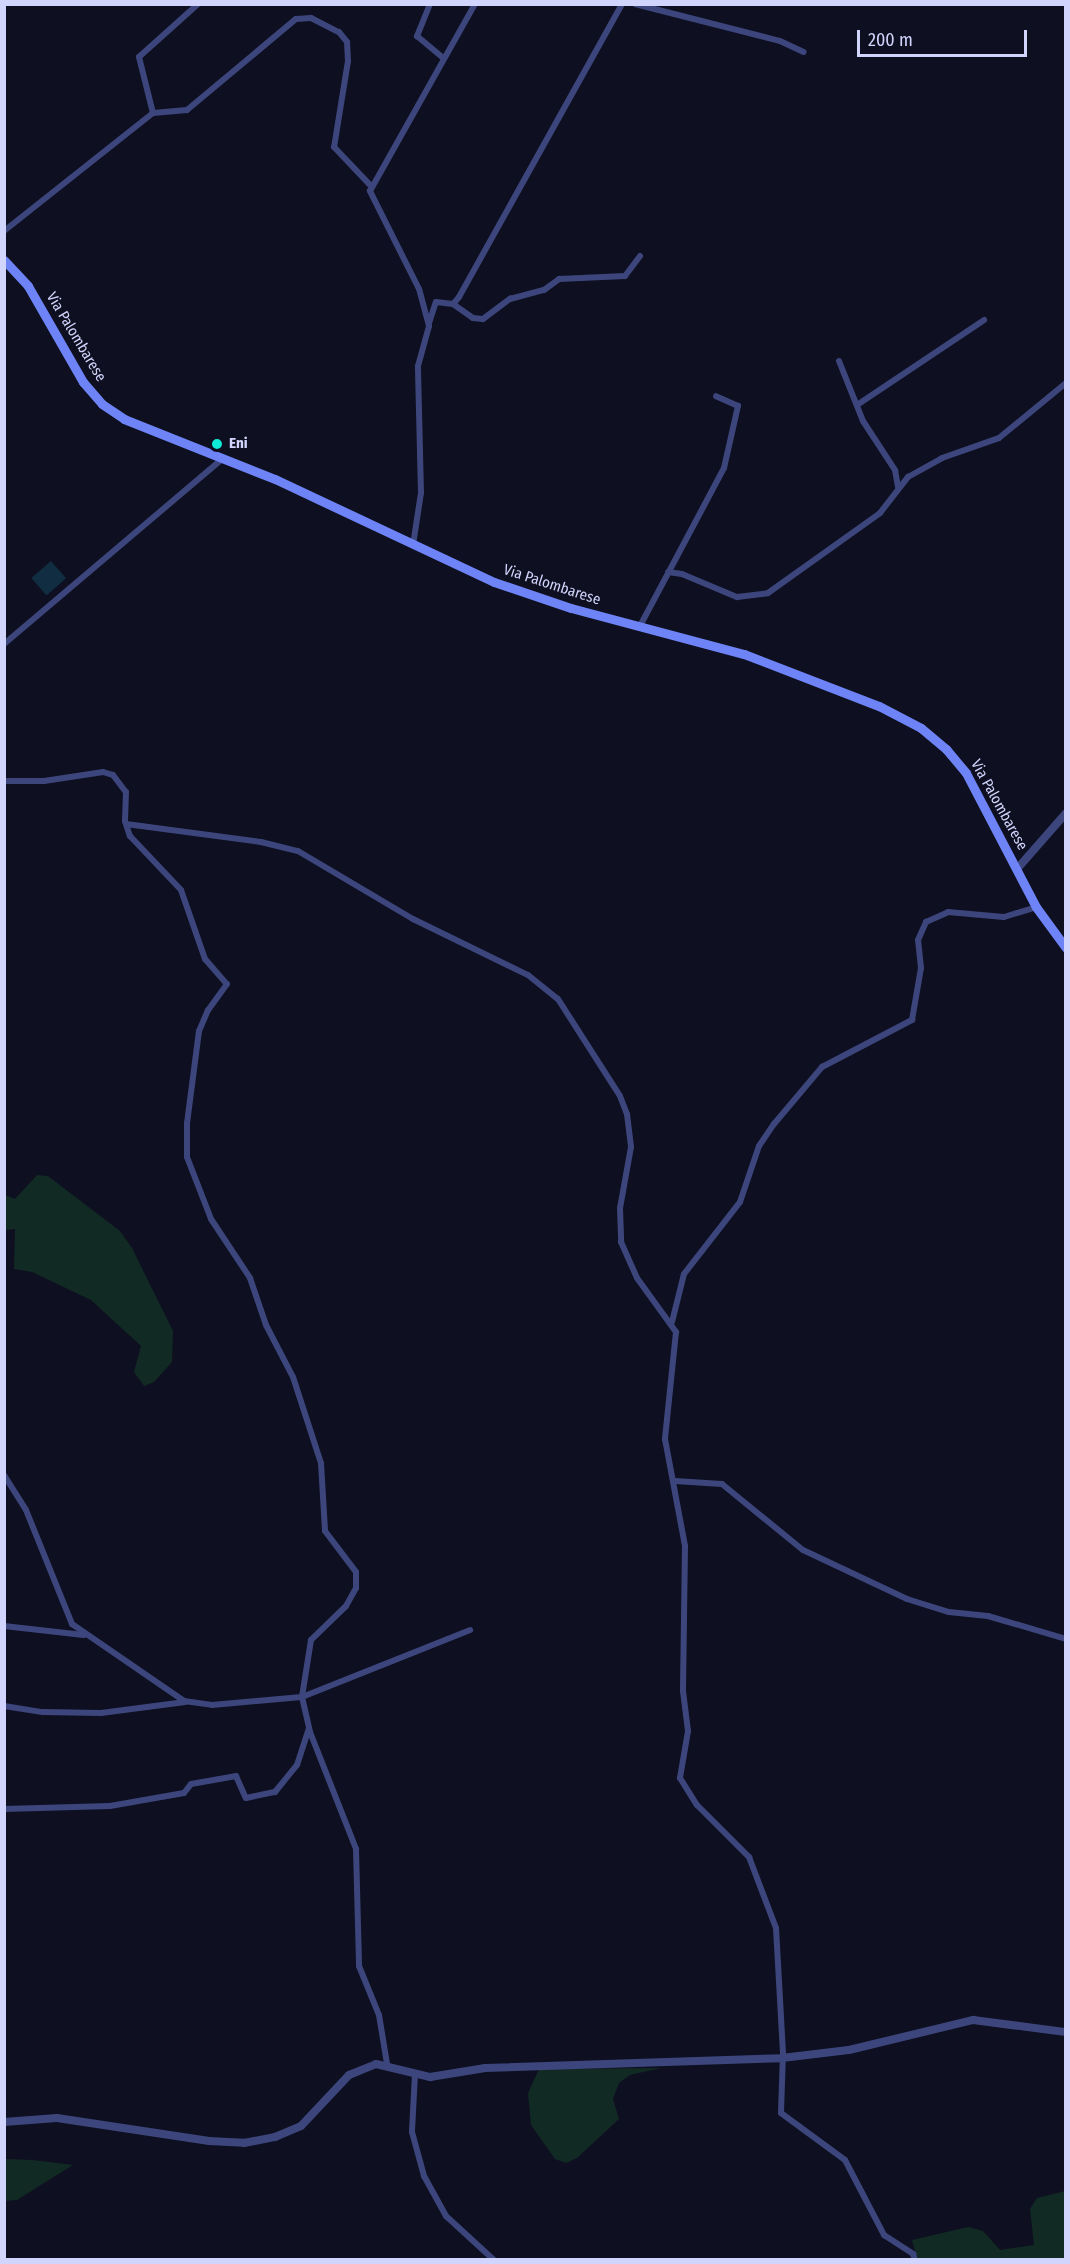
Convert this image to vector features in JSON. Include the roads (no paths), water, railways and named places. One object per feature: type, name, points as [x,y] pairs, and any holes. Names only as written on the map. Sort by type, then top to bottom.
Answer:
[{"type":"main road","name":"Via Palombarese","points":[[4,260],[26,283],[78,375],[102,404],[140,426],[314,496],[413,545],[508,587],[755,658],[917,725],[943,745],[963,768],[1036,907],[1065,948]]},
{"type":"street","points":[[153,113],[140,57],[198,4]]},
{"type":"street","points":[[430,4],[417,36],[444,59]]},
{"type":"street","points":[[429,326],[419,289],[371,197],[371,186],[475,4]]},
{"type":"street","points":[[453,304],[622,4]]},
{"type":"street","points":[[635,4],[780,41],[804,52]]},
{"type":"street","points":[[4,231],[153,113],[187,110],[296,19],[311,18],[339,32],[346,42],[348,61],[334,145],[371,186]]},
{"type":"street","points":[[413,545],[421,493],[418,363],[435,303],[453,304],[473,318],[483,319],[510,299],[544,290],[559,279],[626,276],[640,255]]},
{"type":"street","points":[[857,405],[984,320]]},
{"type":"street","points":[[839,361],[857,405],[895,470],[898,487]]},
{"type":"street","points":[[668,572],[682,574],[737,597],[765,595],[878,514],[898,487],[936,461],[999,438],[1065,383]]},
{"type":"street","points":[[640,626],[725,465],[738,406],[716,396]]},
{"type":"street","points":[[4,644],[223,458]]},
{"type":"street","points":[[4,782],[109,772],[125,790],[126,824],[136,845],[181,890],[204,959],[227,984],[208,1010],[199,1031],[186,1130],[188,1165],[215,1227],[251,1282],[266,1325],[293,1377],[322,1465],[326,1531],[351,1560],[357,1575],[356,1588],[346,1606],[310,1640],[302,1697],[309,1729],[356,1849],[359,1966],[379,2015],[387,2064]]},
{"type":"street","points":[[1017,868],[1065,813]]},
{"type":"street","points":[[126,824],[261,842],[302,853],[408,915],[528,975],[550,990],[624,1102],[631,1151],[620,1208],[621,1242],[637,1278],[672,1322],[676,1336],[665,1438],[675,1481],[685,1546],[683,1691],[688,1734],[680,1779],[706,1815],[744,1850],[759,1878],[778,1941],[782,2058],[781,2113],[847,2162],[884,2235],[915,2259]]},
{"type":"street","points":[[672,1322],[684,1274],[738,1204],[759,1146],[774,1124],[824,1066],[912,1020],[921,968],[918,940],[926,922],[948,912],[1004,917],[1036,907]]},
{"type":"street","points":[[4,1475],[24,1507],[69,1618],[86,1636],[186,1702]]},
{"type":"street","points":[[675,1481],[722,1484],[806,1552],[907,1599],[949,1612],[985,1616],[1065,1639]]},
{"type":"street","points":[[4,1626],[86,1636]]},
{"type":"street","points":[[4,1706],[43,1712],[101,1713],[186,1702],[213,1705],[302,1697],[470,1630]]},
{"type":"street","points":[[4,1809],[110,1806],[184,1793],[191,1784],[236,1776],[246,1798],[275,1792],[297,1765],[309,1729]]},
{"type":"street","points":[[4,2122],[57,2118],[209,2141],[256,2142],[303,2125],[352,2073],[387,2064],[430,2077],[485,2068],[782,2058],[845,2051],[970,2020],[1065,2032]]},
{"type":"street","points":[[415,2074],[412,2132],[424,2176],[443,2213],[494,2259]]},
{"type":"water","points":[[51,561],[66,578],[46,595],[31,578]]},
{"type":"place","name":"Eni","points":[[217,444]]}]
